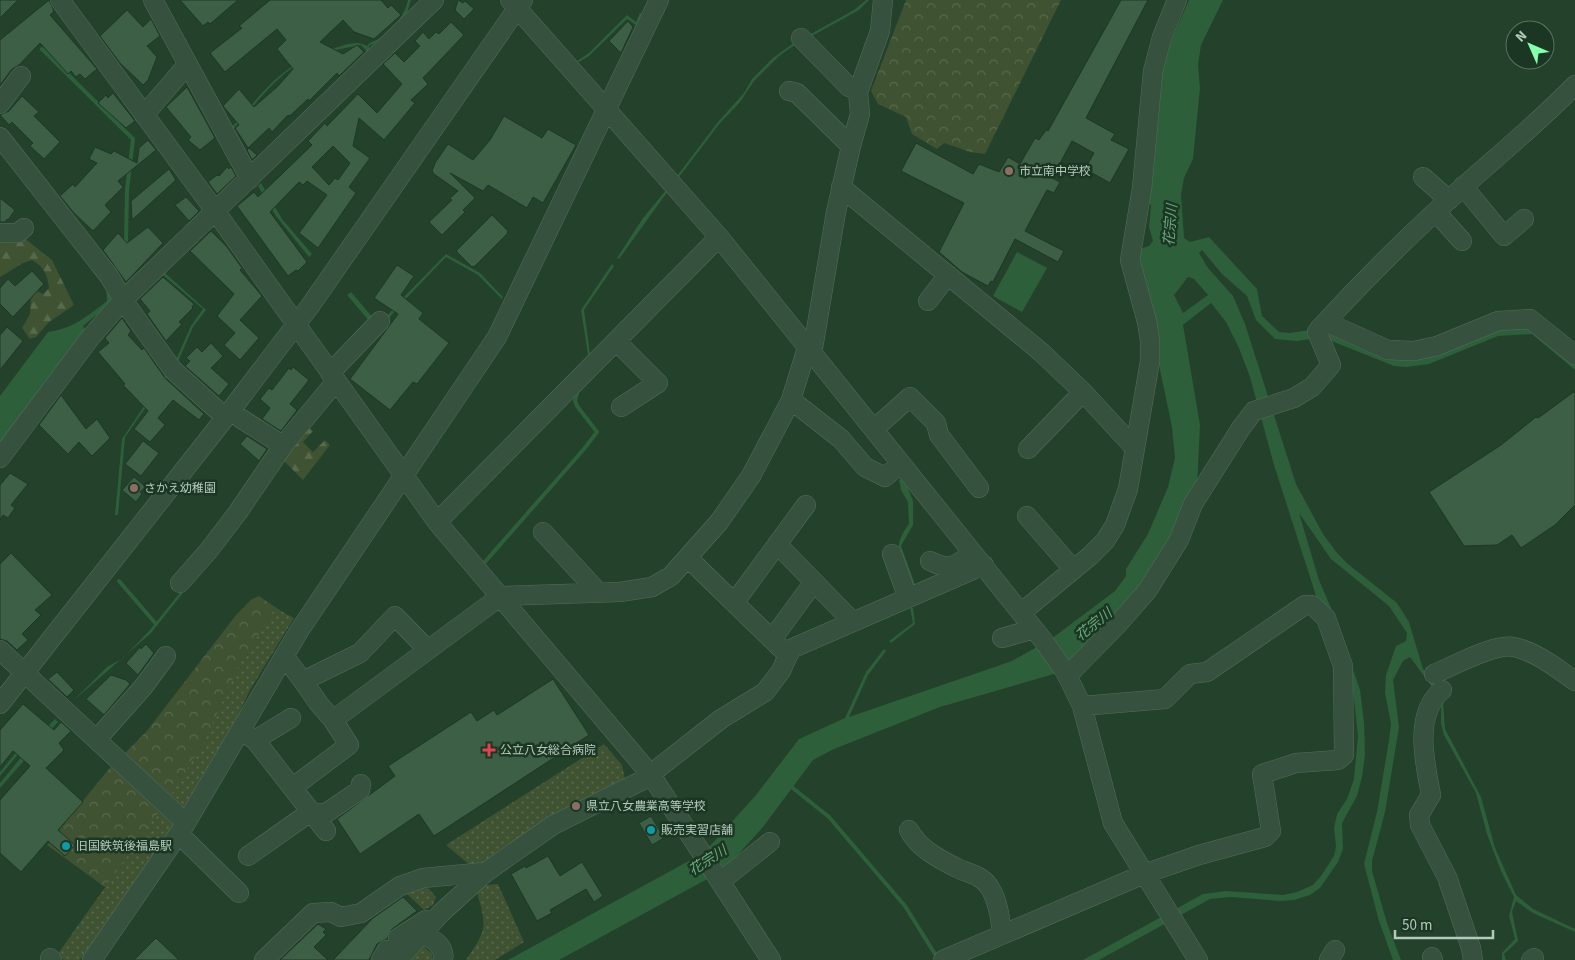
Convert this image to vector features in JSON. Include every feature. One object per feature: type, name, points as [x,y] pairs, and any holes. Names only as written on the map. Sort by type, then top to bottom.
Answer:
[{"type":"street","points":[[60,0],[216,212],[437,522],[651,775],[771,960]]},
{"type":"street","points":[[153,0],[250,179]]},
{"type":"street","points":[[0,458],[90,338],[122,300],[216,212],[434,0]]},
{"type":"street","points":[[92,960],[248,735],[284,656],[298,631],[497,337],[659,0]]},
{"type":"street","points":[[333,720],[501,596],[620,592],[652,587],[671,576],[738,497],[792,400],[810,351],[841,187],[860,114],[858,90],[880,31],[883,0]]},
{"type":"street","points":[[1022,612],[1105,540],[1115,525],[1128,489],[1150,361],[1150,341],[1130,260],[1142,188],[1153,71],[1162,37],[1177,0]]},
{"type":"street","points":[[0,704],[225,418],[295,324],[517,3],[719,237],[900,464],[979,558],[1038,634],[1066,674],[1082,706],[1113,823],[1198,960]]},
{"type":"street","points":[[801,38],[849,87],[858,90]]},
{"type":"street","points":[[144,115],[187,65]]},
{"type":"street","points":[[0,104],[21,76]]},
{"type":"street","points":[[1066,674],[1118,624],[1147,591],[1179,540],[1193,504],[1241,428],[1254,411],[1294,398],[1312,387],[1329,370],[1331,366],[1317,332],[1442,206],[1539,122],[1575,85]]},
{"type":"street","points":[[789,91],[797,93],[851,146]]},
{"type":"street","points":[[0,137],[109,276],[122,300],[173,370],[216,409]]},
{"type":"street","points":[[1423,177],[1462,241]]},
{"type":"street","points":[[1463,186],[1506,241],[1524,219]]},
{"type":"street","points":[[841,187],[1041,352],[1084,392],[1131,444]]},
{"type":"street","points":[[0,233],[18,233],[24,228]]},
{"type":"street","points":[[437,522],[719,237]]},
{"type":"street","points":[[928,301],[948,275]]},
{"type":"street","points":[[1326,322],[1388,350],[1414,351],[1437,346],[1498,321],[1530,319],[1575,355]]},
{"type":"street","points":[[180,583],[238,512],[333,377],[380,321]]},
{"type":"street","points":[[616,341],[658,383],[620,407]]},
{"type":"street","points":[[1028,449],[1084,392]]},
{"type":"street","points":[[874,429],[910,397],[936,423],[939,435],[979,488]]},
{"type":"street","points":[[792,400],[841,439],[865,467],[885,476],[900,464]]},
{"type":"street","points":[[240,418],[276,441],[285,443]]},
{"type":"street","points":[[734,603],[806,505]]},
{"type":"street","points":[[1027,516],[1073,569]]},
{"type":"street","points":[[543,532],[599,593]]},
{"type":"street","points":[[777,544],[852,621]]},
{"type":"street","points":[[892,554],[908,598]]},
{"type":"street","points":[[688,558],[788,655]]},
{"type":"street","points":[[930,561],[945,568],[979,558]]},
{"type":"street","points":[[391,952],[419,936],[441,912],[486,872],[553,825],[651,775],[722,719],[765,692],[781,671],[793,648],[908,598],[979,558]]},
{"type":"street","points":[[772,639],[814,582]]},
{"type":"street","points":[[942,960],[1144,874],[1199,855],[1265,837],[1270,831],[1262,774],[1296,763],[1338,760],[1344,755],[1343,666],[1326,618],[1312,605],[1305,604],[1207,672],[1190,674],[1165,699],[1082,706]]},
{"type":"street","points":[[303,681],[360,653],[395,616],[428,650]]},
{"type":"street","points":[[1002,638],[1038,634]]},
{"type":"street","points":[[1473,960],[1471,948],[1446,877],[1420,826],[1419,816],[1431,795],[1426,769],[1423,730],[1438,682],[1497,648],[1513,647],[1539,657],[1575,681]]},
{"type":"street","points":[[0,650],[132,772],[239,892]]},
{"type":"street","points":[[97,739],[144,686],[166,656]]},
{"type":"street","points":[[284,656],[333,720],[349,745],[293,787]]},
{"type":"street","points":[[248,735],[291,718]]},
{"type":"street","points":[[248,735],[293,787],[326,830]]},
{"type":"street","points":[[248,856],[313,813],[326,813],[360,790],[361,784]]},
{"type":"street","points":[[909,830],[914,839],[929,852],[957,868],[980,876],[989,887],[997,903],[1002,933]]},
{"type":"street","points":[[720,879],[770,842]]},
{"type":"street","points":[[264,960],[313,913],[332,912],[341,917],[361,913],[400,886],[423,878],[486,872]]},
{"type":"street","points":[[391,952],[420,923],[441,912]]},
{"type":"street","points":[[419,936],[432,938],[441,948],[443,960]]},
{"type":"green space","points":[[906,0],[1061,0],[985,154],[970,152],[944,143],[937,149],[912,134],[906,117],[878,104],[871,91]]},
{"type":"green space","points":[[14,230],[52,260],[74,305],[49,322],[36,337],[30,339],[22,328],[30,314],[31,299],[37,291],[43,294],[49,288],[44,271],[32,260],[23,263],[0,277],[0,235]]},
{"type":"green space","points":[[304,424],[313,431],[303,442],[313,452],[325,440],[330,445],[303,480],[279,456]]},
{"type":"green space","points":[[259,596],[284,613],[113,893],[47,845],[108,770],[146,732],[236,615],[252,599]]},
{"type":"green space","points":[[275,608],[294,618],[250,690],[231,730],[188,804],[80,960],[64,960],[57,955],[172,793],[205,740],[236,671]]},
{"type":"green space","points":[[604,744],[622,765],[625,779],[547,818],[482,867],[471,866],[446,845]]},
{"type":"green space","points":[[498,884],[524,942],[495,960],[466,960],[478,941],[483,928],[477,892],[486,885]]},
{"type":"green space","points":[[415,885],[429,889],[436,897],[433,905],[424,910],[406,893]]},
{"type":"green space","points":[[421,945],[432,953],[433,960],[404,960]]},
{"type":"water","points":[[408,0],[411,0],[407,13],[393,27],[402,15]]},
{"type":"water","points":[[866,0],[869,0],[859,10],[810,37],[809,35],[854,10]]},
{"type":"water","name":"花宗川","points":[[1189,0],[1223,0],[1201,45],[1198,65],[1200,88],[1193,159],[1184,178],[1181,194],[1184,238],[1190,242],[1209,237],[1257,289],[1262,316],[1279,332],[1289,333],[1311,330],[1310,339],[1297,341],[1275,339],[1256,320],[1247,296],[1222,274],[1202,250],[1199,253],[1208,268],[1233,296],[1245,324],[1296,484],[1323,534],[1348,564],[1397,603],[1409,622],[1423,669],[1437,689],[1435,691],[1410,657],[1403,661],[1393,680],[1399,727],[1385,812],[1372,861],[1372,871],[1387,923],[1401,960],[1393,960],[1379,921],[1364,864],[1377,812],[1391,724],[1385,693],[1386,675],[1396,646],[1406,641],[1407,633],[1389,606],[1331,559],[1299,513],[1319,580],[1334,615],[1360,690],[1364,722],[1365,755],[1362,777],[1357,796],[1342,823],[1343,849],[1338,862],[1320,888],[1310,895],[1294,900],[1280,901],[1230,897],[1210,899],[1099,960],[1083,960],[1203,894],[1226,891],[1283,895],[1297,892],[1313,885],[1334,856],[1336,846],[1334,828],[1337,814],[1347,799],[1354,779],[1358,736],[1352,682],[1319,605],[1274,465],[1250,377],[1239,348],[1226,322],[1211,303],[1183,325],[1200,425],[1197,486],[1149,583],[1073,664],[1054,674],[940,707],[834,749],[813,760],[763,827],[734,859],[709,878],[559,960],[508,960],[696,857],[710,846],[756,795],[799,739],[845,718],[866,672],[884,649],[886,651],[868,675],[849,717],[1012,661],[1051,639],[1115,591],[1126,576],[1126,569],[1148,534],[1168,487],[1175,458],[1172,427],[1137,260],[1140,249],[1149,246],[1153,241],[1149,227],[1151,206],[1149,202],[1160,67]],"holes":[[[1188,277],[1194,279],[1208,295],[1183,313],[1174,295]]]},
{"type":"water","points":[[640,13],[642,14],[636,25],[627,19],[589,56],[579,62],[577,61],[589,53],[627,15],[636,22]]},
{"type":"water","points":[[390,30],[379,41],[369,46],[369,54],[361,45],[350,47],[319,55],[290,69],[231,131],[230,129],[266,89],[288,69],[318,53],[345,45],[356,43],[367,46]]},
{"type":"water","points":[[795,42],[796,44],[779,56],[754,81],[740,102],[720,123],[679,177],[677,176],[718,122],[744,93],[752,79],[773,58]]},
{"type":"water","points":[[261,183],[282,219],[312,254],[309,257],[276,216],[258,186]]},
{"type":"water","points":[[667,189],[668,191],[619,259],[617,258],[643,218]]},
{"type":"water","points":[[1017,252],[1047,268],[1022,312],[993,296]]},
{"type":"water","points":[[446,254],[480,273],[503,297],[502,299],[478,275],[446,257],[399,306],[344,373],[342,372],[397,304]]},
{"type":"water","points":[[612,264],[614,266],[584,310],[591,361],[589,361],[581,310]]},
{"type":"water","points":[[165,273],[206,310],[193,327],[177,364],[175,362],[191,326],[203,309],[163,275]]},
{"type":"water","points":[[108,284],[112,302],[83,326],[86,331],[0,445],[0,396],[48,332],[73,325],[107,301],[106,287]]},
{"type":"water","points":[[351,292],[374,319],[370,322],[347,295]]},
{"type":"water","points":[[1533,325],[1575,359],[1575,370],[1532,334],[1498,336],[1429,364],[1406,367],[1394,366],[1329,340],[1330,331],[1384,352],[1495,327]]},
{"type":"water","points":[[167,372],[169,374],[125,437],[118,515],[115,515],[122,439]]},
{"type":"water","points":[[904,478],[913,501],[913,525],[901,546],[916,587],[912,588],[899,555],[900,541],[909,524],[908,502],[901,490],[899,480]]},
{"type":"water","points":[[196,573],[198,574],[151,633],[127,654],[149,631]]},
{"type":"water","points":[[910,608],[913,608],[915,624],[891,643],[889,641],[913,623]]},
{"type":"water","points":[[121,659],[73,701],[107,667]]},
{"type":"water","points":[[1443,700],[1445,729],[1481,797],[1495,848],[1516,895],[1533,909],[1575,929],[1575,932],[1533,913],[1516,901],[1512,912],[1518,941],[1504,954],[1506,960],[1502,960],[1502,953],[1515,939],[1509,916],[1514,897],[1501,871],[1487,834],[1476,793],[1444,735],[1441,724],[1441,703]]},
{"type":"water","points":[[55,719],[58,722],[0,788],[0,783],[23,755],[20,752],[0,776],[0,772],[18,750],[26,749]]},
{"type":"building","points":[[0,0],[18,0],[0,18]]},
{"type":"building","points":[[49,0],[54,11],[50,15],[97,69],[85,79],[80,74],[76,77],[71,71],[68,74],[40,43],[19,65],[12,69],[0,85],[0,40]]},
{"type":"building","points":[[180,0],[238,0],[210,24],[208,22],[203,26]]},
{"type":"building","points":[[270,0],[381,0],[388,8],[391,5],[401,15],[374,39],[354,32],[343,20],[320,42],[343,54],[357,45],[364,52],[339,76],[337,73],[309,101],[308,99],[291,115],[287,116],[272,132],[269,128],[248,148],[235,128],[239,125],[223,106],[239,89],[254,107],[278,86],[293,69],[277,49],[286,40],[277,29],[225,72],[210,53],[242,28],[239,26]]},
{"type":"building","points":[[458,0],[463,3],[465,1],[474,9],[464,19],[455,10]]},
{"type":"building","points":[[1121,0],[1148,0],[1086,118],[1115,134],[1111,140],[1129,149],[1110,183],[1085,169],[1094,153],[1072,141],[1052,178],[1060,182],[1054,193],[1047,190],[1025,231],[1064,251],[1058,262],[1015,239],[993,282],[991,281],[988,286],[962,272],[939,252],[964,203],[901,171],[916,143],[973,174],[979,164],[999,172],[1008,157],[1020,164],[1035,138],[1039,140],[1046,130],[1048,131]]},
{"type":"building","points":[[127,10],[143,27],[151,19],[160,36],[147,46],[157,57],[148,80],[143,85],[120,63],[100,36]]},
{"type":"building","points":[[628,21],[633,27],[621,53],[609,41]]},
{"type":"building","points":[[451,22],[464,35],[423,78],[428,84],[411,100],[415,103],[384,140],[359,118],[353,146],[370,158],[349,187],[356,193],[318,248],[299,233],[327,195],[307,181],[303,185],[299,182],[270,212],[307,262],[298,271],[296,270],[288,276],[237,206],[254,192],[258,197],[312,145],[308,141],[325,123],[327,126],[358,94],[377,113],[402,84],[383,64],[395,53],[404,62],[420,46],[415,41],[423,32],[429,39],[436,32],[439,34]],"holes":[[[333,146],[350,163],[338,180],[335,178],[329,185],[312,167]]]},
{"type":"building","points":[[187,87],[215,138],[200,150],[188,140],[191,137],[166,107]]},
{"type":"building","points":[[113,93],[135,121],[126,128],[98,103],[106,95],[108,98]]},
{"type":"building","points":[[22,96],[39,112],[34,116],[60,142],[44,159],[30,146],[33,143],[12,122],[9,125],[0,115],[9,111]]},
{"type":"building","points":[[504,116],[542,138],[548,129],[576,145],[543,203],[533,197],[527,208],[488,185],[483,191],[450,173],[475,198],[463,210],[465,212],[442,235],[429,222],[452,200],[450,198],[458,191],[434,174],[432,171],[435,163],[448,144],[473,160],[490,140]]},
{"type":"building","points":[[148,140],[156,150],[118,181],[123,187],[105,205],[111,212],[93,231],[60,196],[73,184],[75,187],[97,163],[89,159],[95,147],[111,154],[114,151],[137,163],[139,148]]},
{"type":"building","points":[[249,148],[257,155],[252,160],[247,150]]},
{"type":"building","points":[[227,167],[229,169],[231,167],[236,176],[217,194],[208,182],[217,175],[219,176]]},
{"type":"building","points":[[169,169],[176,180],[132,220],[131,201]]},
{"type":"building","points":[[186,197],[199,211],[189,221],[175,205]]},
{"type":"building","points":[[0,198],[15,210],[5,222],[0,222]]},
{"type":"building","points":[[492,215],[508,231],[507,234],[472,267],[456,251]]},
{"type":"building","points":[[148,227],[163,243],[126,282],[103,250],[118,233],[127,243]]},
{"type":"building","points":[[211,231],[227,247],[242,268],[240,270],[262,296],[240,320],[259,338],[240,360],[224,345],[235,333],[217,316],[234,294],[190,251]]},
{"type":"building","points":[[397,265],[414,276],[401,295],[423,313],[419,319],[449,343],[417,384],[413,382],[390,410],[350,379],[398,314],[374,298]]},
{"type":"building","points":[[32,271],[44,284],[13,317],[0,304],[0,288],[8,279],[15,286]]},
{"type":"building","points":[[163,277],[194,304],[193,308],[179,322],[182,324],[166,341],[147,314],[150,311],[140,299]]},
{"type":"building","points":[[122,318],[131,331],[128,335],[142,350],[144,348],[165,378],[204,414],[199,420],[173,400],[158,418],[165,425],[150,442],[134,429],[148,411],[123,385],[125,384],[98,352],[109,343],[105,338]]},
{"type":"building","points":[[7,327],[23,341],[0,370],[0,335]]},
{"type":"building","points":[[211,343],[223,356],[211,368],[229,384],[219,396],[185,366],[190,361],[186,358],[197,347],[202,352]]},
{"type":"building","points":[[293,367],[309,380],[290,404],[297,410],[281,431],[262,419],[270,408],[260,399],[269,388],[272,390],[289,368],[291,370]]},
{"type":"building","points":[[1575,391],[1575,505],[1555,525],[1521,548],[1512,535],[1497,545],[1464,546],[1429,492],[1501,445],[1536,417],[1538,418]]},
{"type":"building","points":[[61,395],[86,429],[97,419],[110,438],[92,456],[79,442],[68,454],[39,425]]},
{"type":"building","points":[[247,436],[267,449],[259,461],[240,444]]},
{"type":"building","points":[[143,441],[159,453],[141,476],[125,464]]},
{"type":"building","points":[[10,473],[28,484],[11,505],[15,508],[8,518],[3,515],[0,520],[0,485]]},
{"type":"building","name":"さかえ幼稚園","points":[[134,477],[146,487],[140,492],[142,494],[136,502],[122,490]]},
{"type":"building","points":[[11,553],[52,595],[35,610],[41,615],[22,634],[28,640],[17,650],[7,641],[0,639],[0,564]]},
{"type":"building","points":[[146,644],[154,653],[138,675],[126,663],[140,647],[141,649]]},
{"type":"building","points":[[57,672],[74,690],[67,697],[48,679]]},
{"type":"building","points":[[111,675],[126,680],[130,684],[104,715],[86,699]]},
{"type":"building","name":"公立八女総合病院","points":[[553,679],[589,735],[434,836],[419,814],[360,854],[337,819],[395,776],[388,766],[471,712],[477,721],[494,710],[497,715]]},
{"type":"building","points":[[23,704],[54,730],[61,722],[71,731],[59,743],[64,750],[46,768],[83,802],[58,830],[75,845],[65,856],[48,841],[21,872],[0,853],[0,800],[30,766],[13,751],[0,767],[0,730]]},
{"type":"building","name":"販売実習店舗","points":[[651,816],[664,838],[652,845],[639,823]]},
{"type":"building","points":[[548,856],[560,876],[582,862],[603,896],[594,902],[586,889],[550,910],[552,913],[537,921],[511,874]]},
{"type":"building","points":[[403,897],[417,911],[392,929],[387,939],[377,944],[369,960],[333,960],[373,918]]},
{"type":"building","points":[[318,924],[326,929],[323,932],[326,935],[314,947],[328,960],[280,960]]},
{"type":"building","points":[[156,938],[179,960],[134,960]]},
{"type":"waterway","points":[[42,49],[133,139],[127,190],[126,242]]},
{"type":"waterway","points":[[484,563],[597,432],[577,406],[575,401],[577,393]]},
{"type":"waterway","points":[[119,581],[156,624]]},
{"type":"waterway","points":[[789,785],[829,817],[905,906],[935,954]]},
{"type":"place","name":"市立南中学校","points":[[1009,171]]},
{"type":"place","name":"さかえ幼稚園","points":[[134,488]]},
{"type":"place","name":"公立八女総合病院","points":[[489,750]]},
{"type":"place","name":"県立八女農業高等学校","points":[[576,806]]},
{"type":"place","name":"販売実習店舗","points":[[651,830]]},
{"type":"place","name":"旧国鉄筑後福島駅","points":[[66,846]]}]
